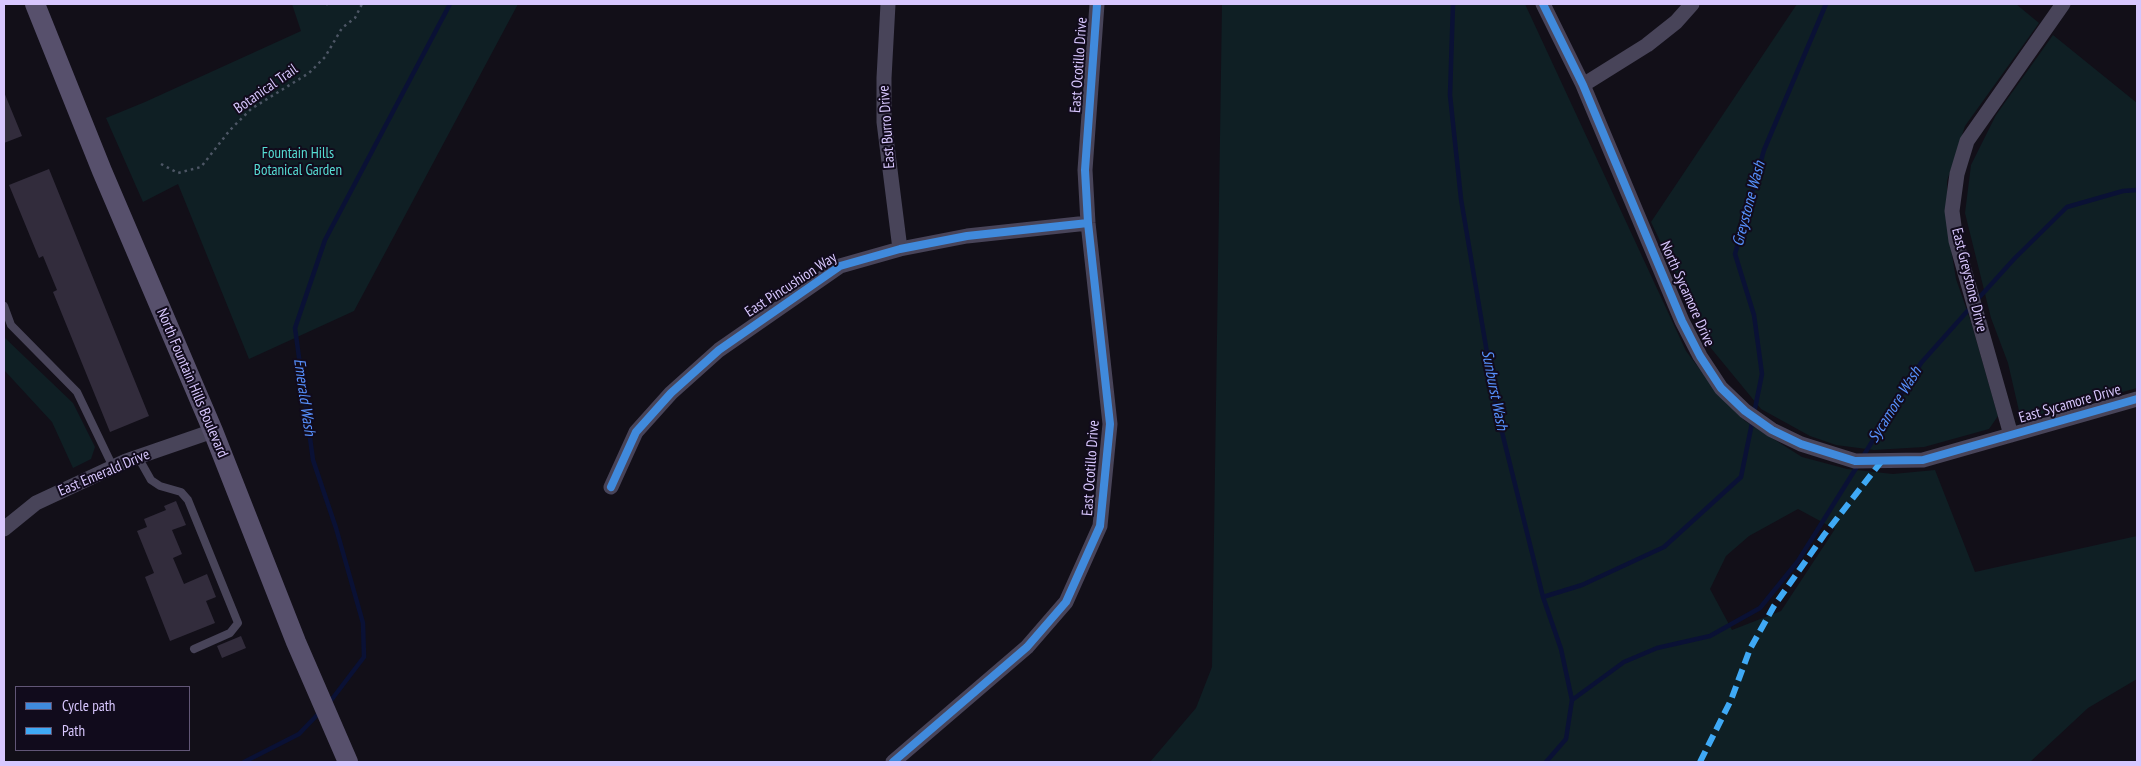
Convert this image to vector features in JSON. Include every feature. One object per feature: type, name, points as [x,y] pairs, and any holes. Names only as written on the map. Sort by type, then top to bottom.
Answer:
[{"type":"main road","name":"North Fountain Hills Boulevard","points":[[35,4],[102,171],[213,432],[296,642],[348,762]]},
{"type":"street","name":"East Burro Drive","points":[[888,4],[884,122],[900,249]]},
{"type":"street","name":"East Ocotillo Drive","points":[[893,762],[1027,647],[1066,602],[1100,526],[1110,424],[1088,223],[1085,170],[1097,4]]},
{"type":"street","name":"North Sycamore Drive","points":[[1543,4],[1584,85],[1682,321],[1700,356],[1721,388],[1745,411],[1772,430],[1801,444],[1856,461],[1923,460],[2011,435]]},
{"type":"street","points":[[1584,85],[1647,45],[1676,22],[1692,4]]},
{"type":"street","name":"East Greystone Drive","points":[[2011,435],[1956,241],[1952,211],[1957,174],[1966,141],[2063,4]]},
{"type":"street","name":"East Pincushion Way","points":[[611,487],[636,432],[670,393],[719,350],[840,266],[900,249],[967,236],[1088,223]]},
{"type":"street","name":"East Sycamore Drive","points":[[2011,435],[2137,399]]},
{"type":"street","name":"East Emerald Drive","points":[[4,529],[36,503],[113,467],[213,432]]},
{"type":"lane","points":[[4,306],[11,325],[78,392],[113,467]]},
{"type":"lane","points":[[138,457],[151,480],[160,486],[181,492],[188,500],[238,623],[230,633],[194,649]]},
{"type":"green space","name":"Fountain Hills Botanical Garden","points":[[292,4],[518,4],[354,311],[249,359],[178,184],[143,202],[106,118],[301,31]]},
{"type":"green space","points":[[1222,4],[1525,4],[1686,351],[1713,387],[1745,421],[1802,457],[1847,469],[1893,474],[1935,470],[1975,572],[2137,536],[2137,679],[2088,708],[2030,762],[1150,762],[1196,708],[1212,667]],"holes":[[[1798,509],[1835,529],[1781,611],[1732,630],[1710,589],[1726,556],[1749,536]]]},
{"type":"green space","points":[[1797,4],[2016,4],[2039,23],[1965,126],[1947,181],[1947,225],[1956,279],[1971,322],[1998,416],[1989,429],[1924,447],[1874,450],[1836,445],[1810,436],[1761,409],[1710,347],[1651,222]]},
{"type":"green space","points":[[2053,35],[2137,103],[2137,388],[2031,417],[2019,411],[2008,363],[1991,318],[1965,213],[1971,165],[1996,115]]},
{"type":"green space","points":[[4,337],[73,403],[95,447],[91,459],[73,468],[52,422],[4,370]]},
{"type":"building","points":[[4,92],[22,136],[4,143]]},
{"type":"building","points":[[49,169],[149,416],[110,432],[53,292],[57,290],[43,256],[39,258],[9,185]]},
{"type":"building","points":[[176,501],[186,525],[172,530],[182,554],[173,558],[184,584],[207,574],[216,597],[206,601],[215,623],[170,641],[145,577],[154,573],[137,531],[147,527],[144,519],[166,510],[164,506]]},
{"type":"building","points":[[241,636],[246,648],[222,658],[217,646]]},
{"type":"waterway","name":"Emerald Wash","points":[[329,703],[364,657],[363,623],[336,528],[313,460],[295,328],[325,240],[450,4]]},
{"type":"waterway","name":"Sunburst Wash","points":[[1453,4],[1450,95],[1461,199],[1497,412],[1543,597],[1561,649],[1572,700],[1566,739],[1546,762]]},
{"type":"waterway","name":"Greystone Wash","points":[[1543,597],[1582,585],[1664,547],[1741,477],[1762,374],[1754,315],[1735,254],[1764,150],[1826,4]]},
{"type":"waterway","name":"Sycamore Wash","points":[[1976,301],[2015,258],[2067,207],[2123,191],[2137,190]]},
{"type":"waterway","name":"Sycamore Wash","points":[[1862,458],[1921,363],[1971,307]]},
{"type":"waterway","name":"Sycamore Wash","points":[[1572,700],[1624,662],[1657,648],[1710,636],[1760,608],[1798,561],[1858,465]]},
{"type":"waterway","name":"Emerald Wash","points":[[244,762],[299,734],[320,712]]},
{"type":"marked path","points":[[1700,762],[1731,700],[1750,649],[1774,606],[1824,535],[1881,462]]},
{"type":"cycle path","points":[[893,762],[1027,647],[1066,602],[1100,526],[1110,424],[1088,223],[1085,170],[1097,4]]},
{"type":"cycle path","points":[[1543,4],[1583,85],[1682,321],[1700,356],[1721,388],[1745,411],[1772,430],[1801,444],[1855,461],[1923,460],[2137,399]]},
{"type":"cycle path","points":[[611,487],[636,432],[671,393],[719,350],[840,266],[900,249],[967,236],[1088,223]]}]
